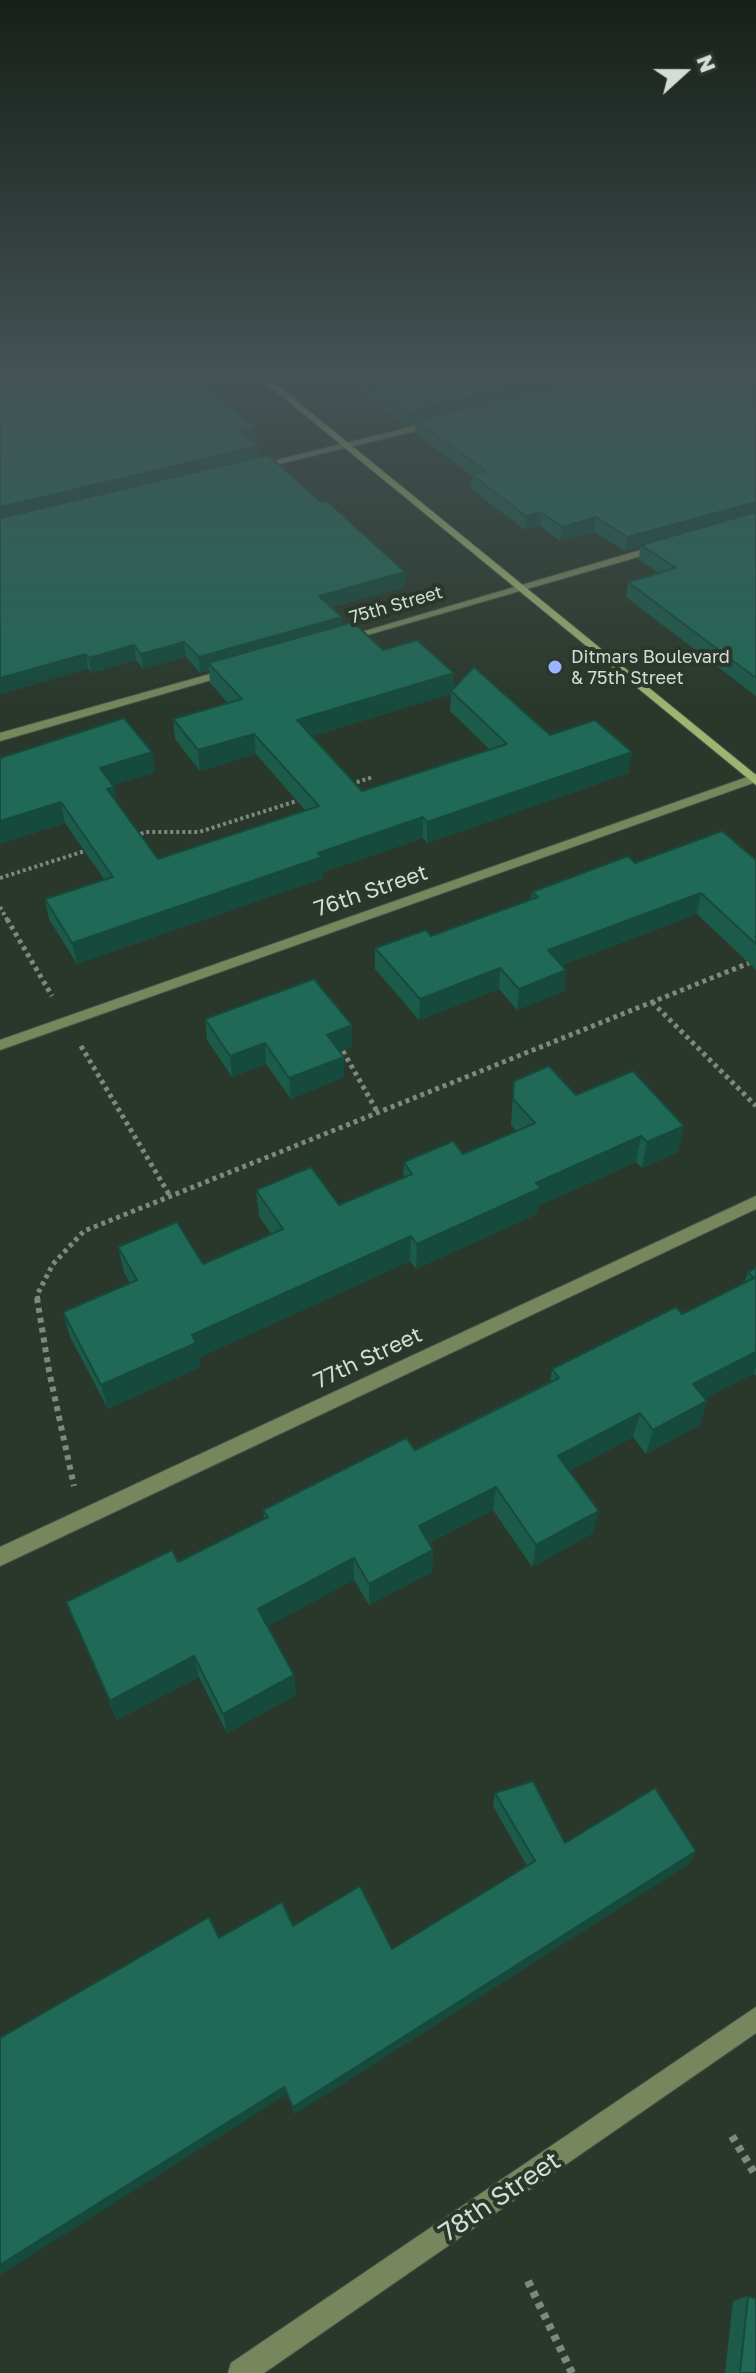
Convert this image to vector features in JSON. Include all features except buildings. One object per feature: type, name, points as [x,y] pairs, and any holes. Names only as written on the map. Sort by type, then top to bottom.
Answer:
[{"type":"street","points":[[401,491],[755,779]]},
{"type":"street","name":"75th Street","points":[[336,641],[669,545]]},
{"type":"street","points":[[0,737],[244,667]]},
{"type":"street","name":"76th Street","points":[[0,1045],[755,779]]},
{"type":"street","name":"77th Street","points":[[0,1557],[756,1202]]},
{"type":"street","name":"78th Street","points":[[241,2373],[756,2019]]},
{"type":"path","points":[[344,786],[373,777]]},
{"type":"path","points":[[131,837],[146,832],[199,832],[315,795]]},
{"type":"path","points":[[0,878],[102,846]]},
{"type":"path","points":[[0,907],[170,1196]]},
{"type":"path","points":[[84,1517],[66,1458],[37,1295],[53,1264],[84,1231],[749,963]]},
{"type":"path","points":[[652,1002],[756,1106]]},
{"type":"path","points":[[335,1037],[378,1113]]},
{"type":"path","points":[[732,2136],[756,2176]]},
{"type":"path","points":[[528,2281],[572,2373]]},
{"type":"place","name":"Ditmars Boulevard & 75th Street","points":[[555,667]]}]
